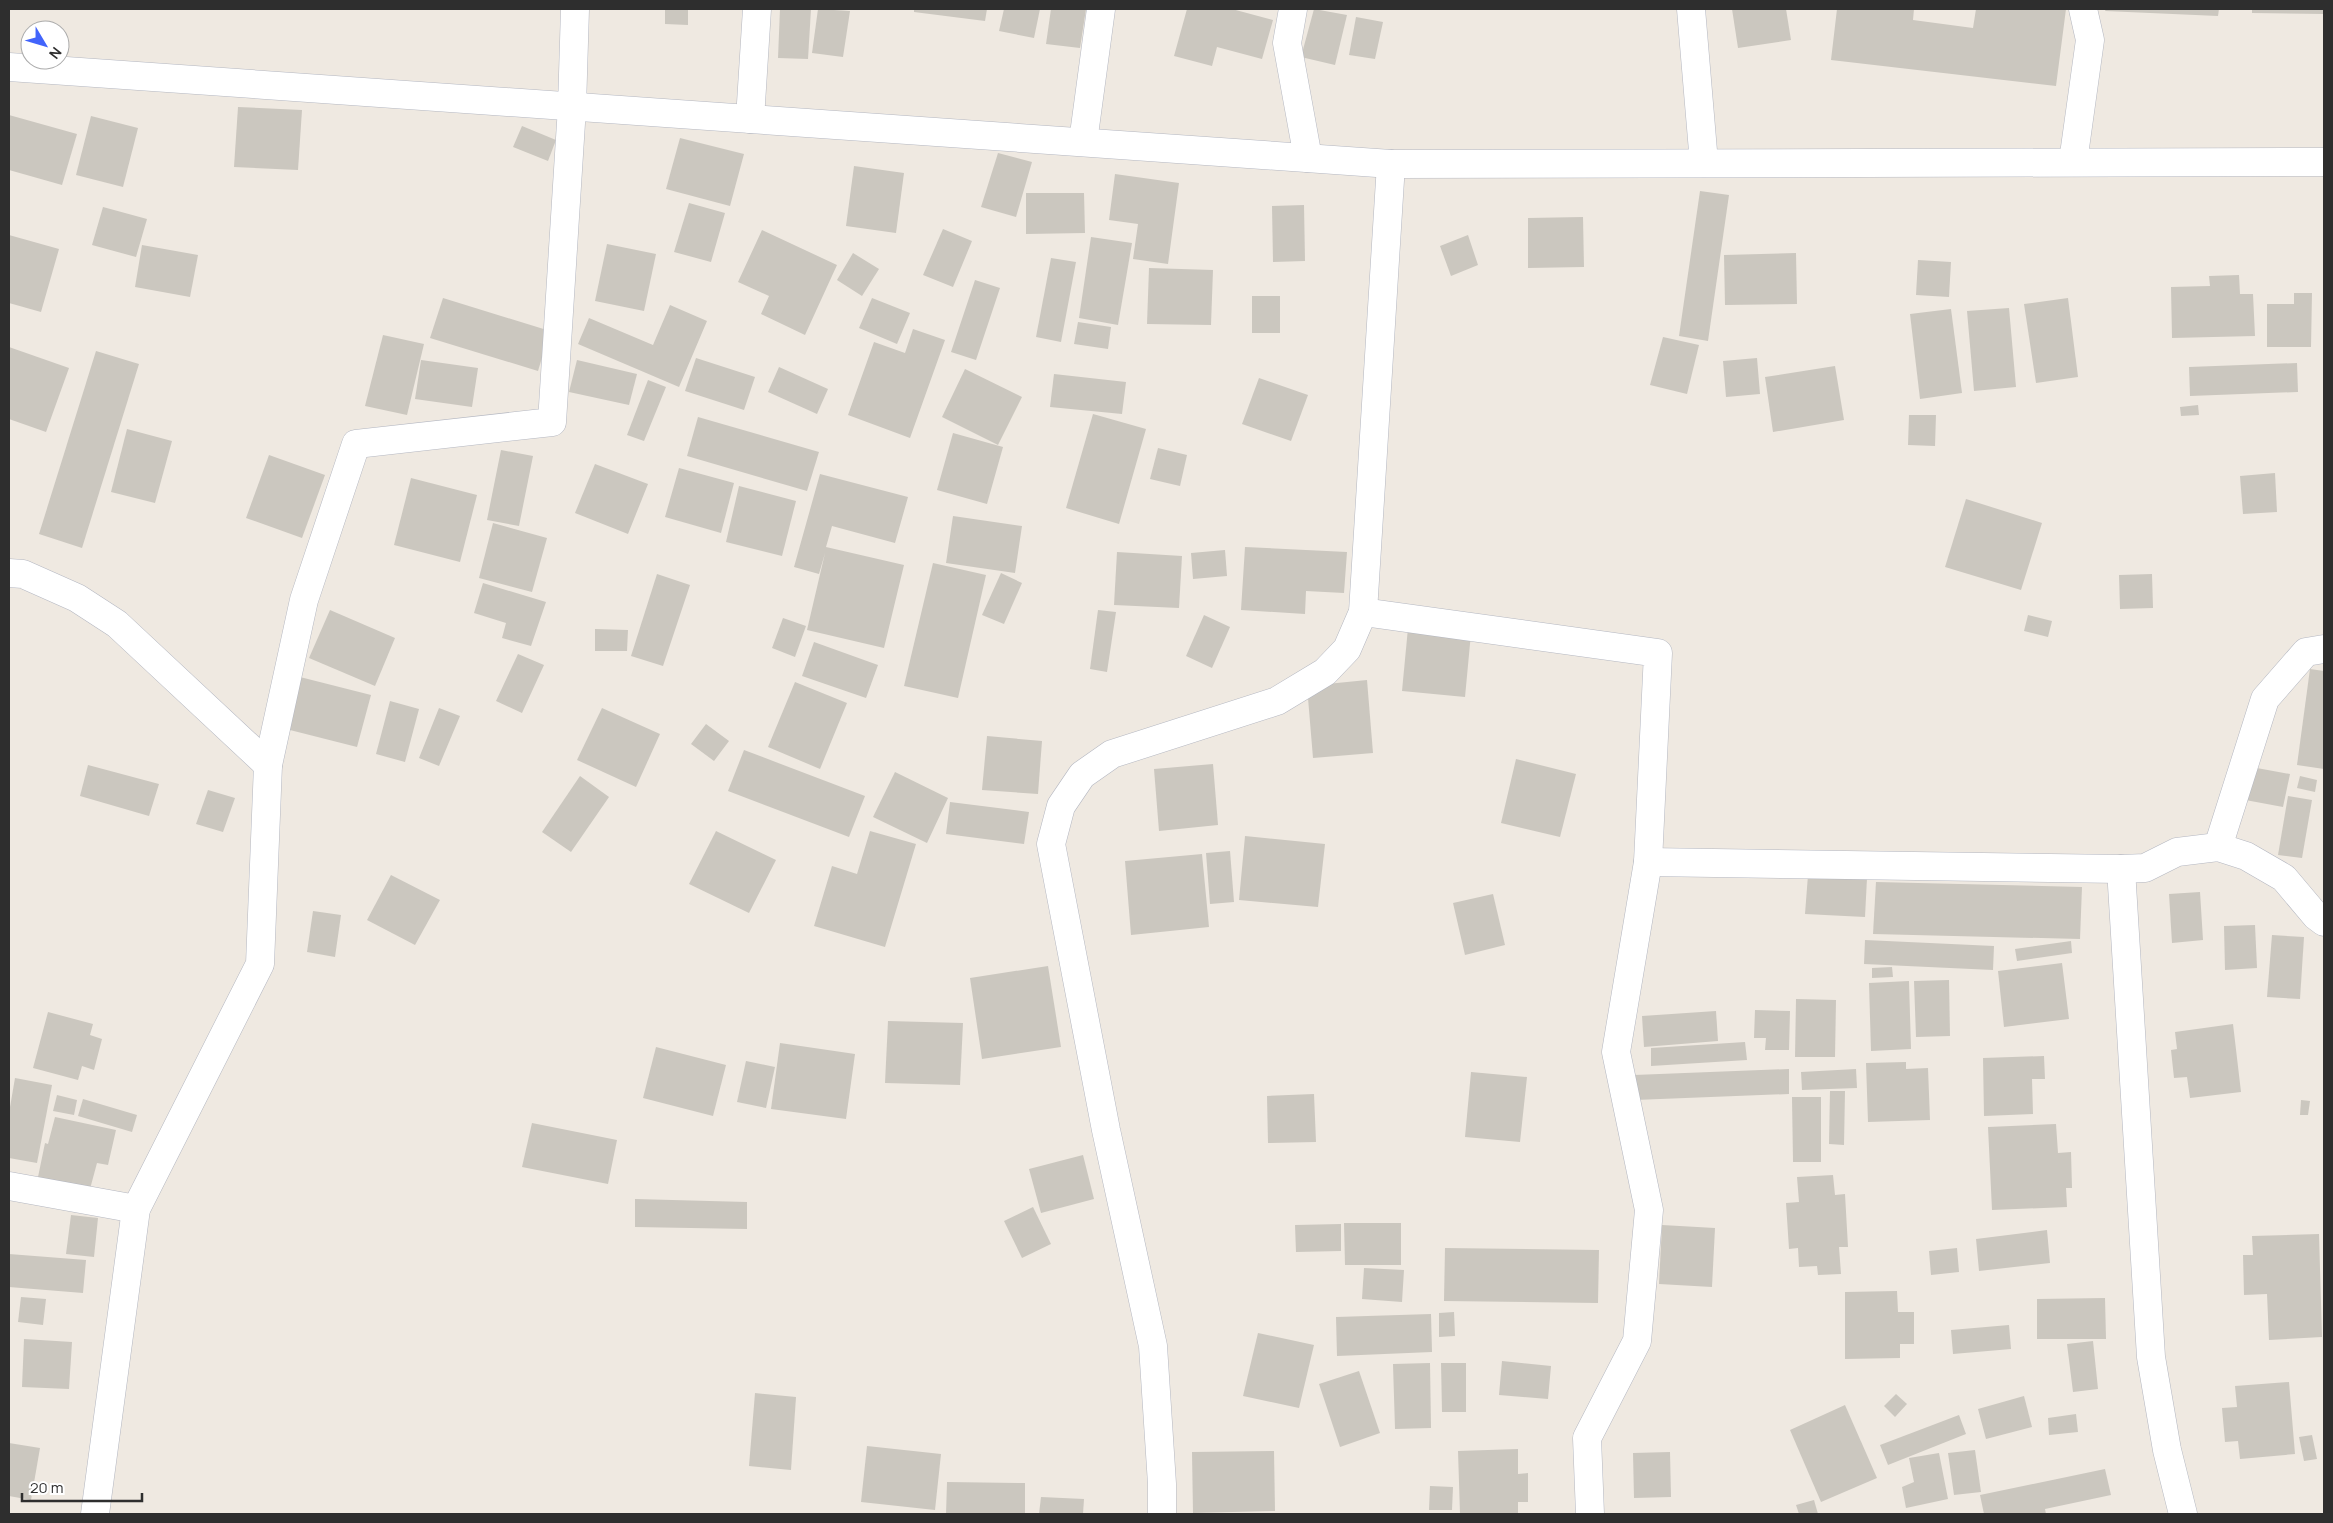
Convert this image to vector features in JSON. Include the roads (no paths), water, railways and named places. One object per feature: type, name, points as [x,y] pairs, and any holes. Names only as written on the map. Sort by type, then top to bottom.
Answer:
[{"type":"street","points":[[95,1514],[136,1209],[260,964],[268,765],[304,600],[356,444],[552,422],[572,107],[575,9]]},
{"type":"street","points":[[750,119],[757,9]]},
{"type":"street","points":[[1083,142],[1101,9]]},
{"type":"street","points":[[1293,9],[1288,43],[1308,158]]},
{"type":"street","points":[[1691,9],[1704,163]]},
{"type":"street","points":[[2073,162],[2090,40],[2083,9]]},
{"type":"street","points":[[9,67],[1391,164],[2324,162]]},
{"type":"street","points":[[1162,1514],[1162,1484],[1152,1346],[1106,1130],[1051,844],[1061,806],[1082,775],[1112,754],[1277,701],[1325,672],[1347,649],[1363,612],[1391,164]]},
{"type":"street","points":[[9,573],[22,574],[77,598],[117,624],[268,765]]},
{"type":"street","points":[[1363,612],[1658,653],[1648,862],[1616,1052],[1649,1210],[1637,1340],[1587,1438],[1590,1514]]},
{"type":"street","points":[[2218,848],[2265,699],[2306,652],[2324,648]]},
{"type":"street","points":[[1648,862],[2122,869],[2145,868],[2177,852],[2218,848],[2246,856],[2284,878],[2316,916],[2324,922]]},
{"type":"street","points":[[2122,869],[2151,1357],[2167,1450],[2183,1514]]},
{"type":"street","points":[[9,1186],[136,1209]]}]
